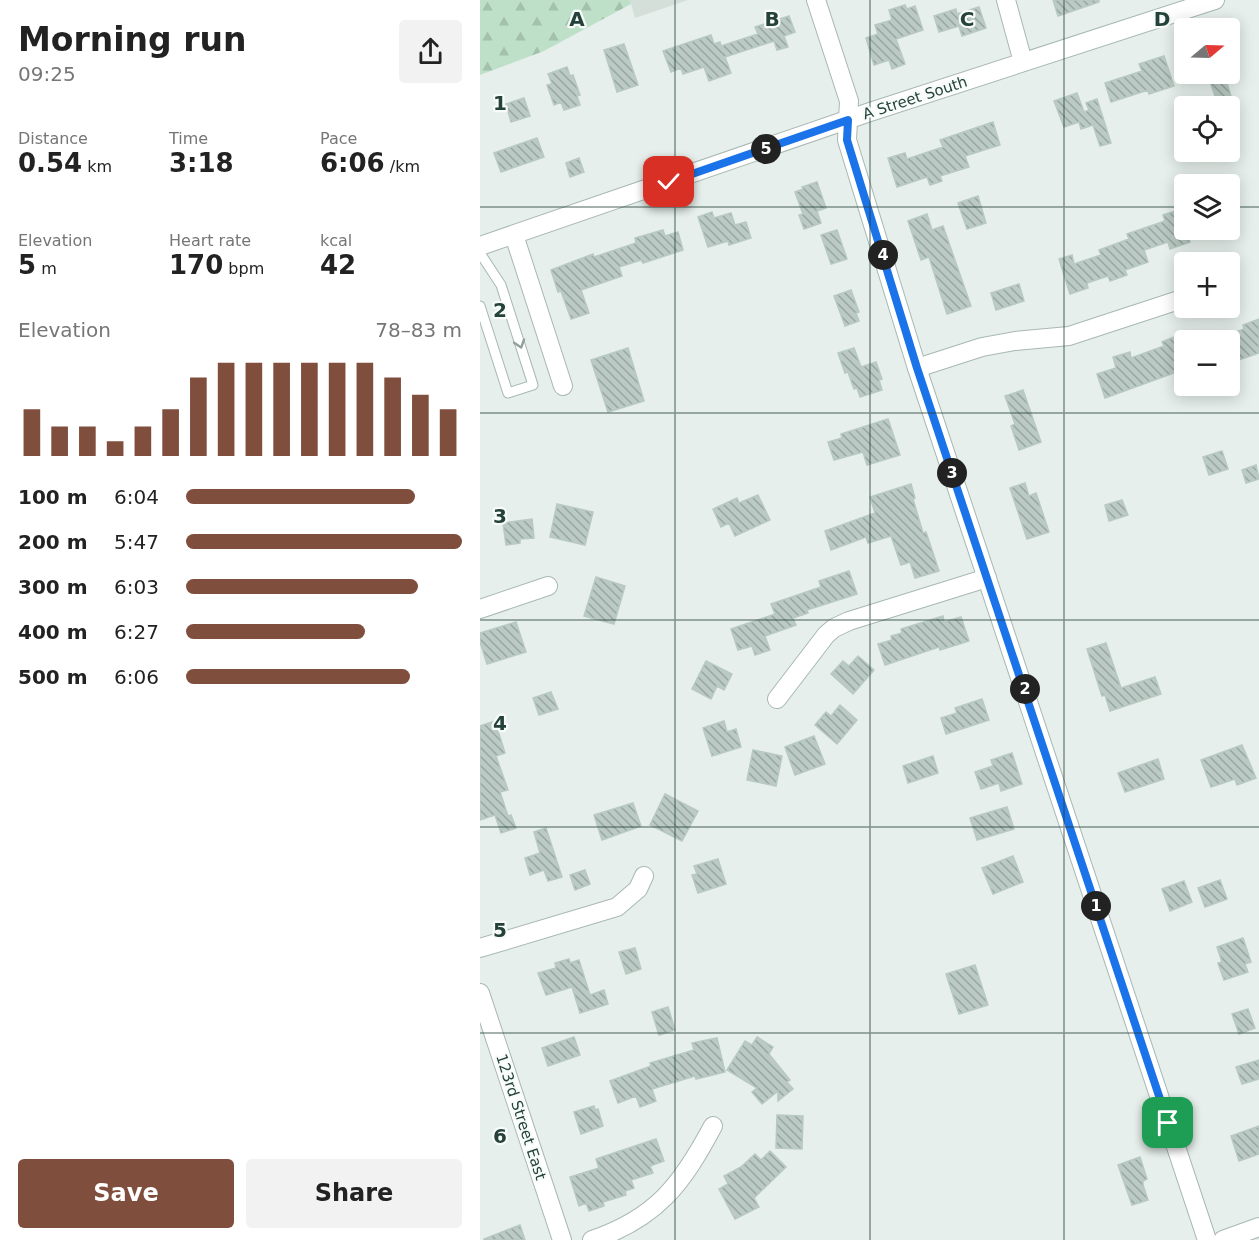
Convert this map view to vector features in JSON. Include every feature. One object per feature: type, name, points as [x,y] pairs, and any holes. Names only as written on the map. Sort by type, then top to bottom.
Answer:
[{"type":"street","points":[[816,0],[849,101],[847,140],[917,368],[1208,1240]]},
{"type":"street","points":[[1006,0],[1023,62]]},
{"type":"street","name":"A Street South","points":[[480,246],[848,120],[1206,2]]},
{"type":"street","points":[[514,235],[563,386]]},
{"type":"street","points":[[917,368],[982,347],[1015,341],[1069,336],[1174,302]]},
{"type":"street","points":[[777,699],[826,635],[834,628],[849,621],[987,578]]},
{"type":"street","points":[[480,609],[548,586]]},
{"type":"street","points":[[480,948],[617,907],[638,889],[644,876]]},
{"type":"street","name":"123rd Street East","points":[[480,993],[562,1240]]},
{"type":"street","points":[[592,1240],[650,1211],[669,1194],[694,1161],[713,1126]]},
{"type":"street","points":[[1223,1240],[1259,1227]]},
{"type":"lane","points":[[480,253],[501,285],[533,385],[508,393],[480,306]]},
{"type":"shaded area","points":[[630,0],[688,0],[635,18]]},
{"type":"green space","points":[[480,0],[630,0],[631,4],[544,51],[480,75]]},
{"type":"building","points":[[1053,0],[1099,0],[1099,2],[1058,16]]},
{"type":"building","points":[[905,5],[907,9],[915,6],[923,30],[896,39],[905,64],[892,69],[889,60],[874,65],[866,38],[878,34],[875,25],[892,20],[889,10]]},
{"type":"building","points":[[979,7],[986,28],[962,36],[959,26],[939,32],[934,16],[956,9],[957,14]]},
{"type":"building","points":[[789,16],[795,32],[784,36],[788,47],[777,50],[774,41],[725,57],[731,73],[709,81],[704,67],[683,74],[681,68],[671,72],[663,51],[711,35],[714,44],[720,42],[721,46],[758,34],[755,27]]},
{"type":"building","points":[[624,44],[638,85],[617,92],[604,50]]},
{"type":"building","points":[[1164,56],[1174,86],[1149,94],[1148,90],[1111,102],[1105,83],[1142,71],[1139,64]]},
{"type":"building","points":[[567,67],[570,76],[573,75],[580,95],[577,96],[580,105],[564,110],[561,102],[554,105],[547,85],[552,84],[548,74]]},
{"type":"building","points":[[1211,84],[1227,84],[1231,96],[1215,96]]},
{"type":"building","points":[[1077,93],[1084,112],[1089,110],[1086,103],[1097,99],[1111,143],[1100,146],[1093,125],[1081,129],[1079,122],[1064,127],[1054,101]]},
{"type":"building","points":[[524,98],[530,116],[511,122],[506,104]]},
{"type":"building","points":[[993,122],[1000,145],[965,156],[969,167],[940,176],[942,181],[930,185],[927,177],[897,187],[888,158],[905,153],[907,159],[943,147],[940,140]]},
{"type":"building","points":[[537,138],[544,157],[501,172],[494,153]]},
{"type":"building","points":[[579,158],[584,172],[570,177],[566,163]]},
{"type":"building","points":[[817,182],[826,208],[817,211],[821,223],[804,229],[799,215],[803,214],[795,192]]},
{"type":"building","points":[[978,196],[986,223],[967,229],[958,203]]},
{"type":"building","points":[[712,212],[714,218],[731,213],[735,225],[746,222],[751,238],[729,245],[728,241],[708,247],[698,217]]},
{"type":"building","points":[[1174,212],[1174,240],[1189,240],[1190,242],[1170,249],[1168,242],[1144,250],[1148,262],[1125,270],[1127,275],[1110,281],[1108,276],[1087,283],[1088,288],[1070,294],[1059,259],[1072,255],[1074,264],[1101,255],[1099,250],[1129,239],[1127,234],[1165,221],[1163,215]]},
{"type":"building","points":[[927,214],[932,230],[943,226],[971,306],[947,314],[929,257],[921,260],[908,221]]},
{"type":"building","points":[[663,230],[665,236],[678,232],[683,250],[643,263],[641,260],[619,267],[622,276],[581,290],[589,313],[571,319],[561,291],[558,292],[551,270],[593,254],[594,257],[636,243],[635,238]]},
{"type":"building","points":[[837,230],[847,259],[831,264],[821,235]]},
{"type":"building","points":[[1019,284],[1024,301],[996,310],[991,293]]},
{"type":"building","points":[[851,290],[859,312],[856,313],[859,321],[845,326],[834,296]]},
{"type":"building","points":[[1259,319],[1259,353],[1240,360],[1240,330],[1244,329],[1243,325]]},
{"type":"building","points":[[1174,337],[1174,373],[1105,398],[1097,374],[1116,368],[1113,357],[1130,352],[1131,358],[1164,346],[1162,342]]},
{"type":"building","points":[[628,348],[644,401],[608,412],[591,360]]},
{"type":"building","points":[[854,348],[861,367],[876,362],[882,379],[879,380],[882,390],[860,397],[857,388],[854,389],[838,353]]},
{"type":"building","points":[[1023,390],[1041,442],[1019,450],[1011,426],[1015,424],[1005,396]]},
{"type":"building","points":[[888,419],[900,455],[867,465],[863,452],[834,460],[828,442],[842,438],[841,434]]},
{"type":"building","points":[[1222,451],[1228,469],[1209,475],[1203,457]]},
{"type":"building","points":[[1256,465],[1259,479],[1246,483],[1242,470]]},
{"type":"building","points":[[1025,483],[1029,496],[1036,493],[1049,532],[1027,539],[1010,488]]},
{"type":"building","points":[[911,484],[923,533],[926,532],[939,571],[915,578],[910,562],[901,565],[891,536],[868,543],[866,537],[831,550],[825,531],[875,513],[870,497]]},
{"type":"building","points":[[758,495],[770,520],[735,536],[729,523],[721,527],[713,509],[737,498],[739,503]]},
{"type":"building","points":[[1122,500],[1128,515],[1109,521],[1105,505]]},
{"type":"building","points":[[557,504],[593,512],[585,545],[550,537]]},
{"type":"building","points":[[532,519],[534,538],[520,539],[520,543],[506,545],[503,523]]},
{"type":"building","points":[[849,571],[857,594],[807,610],[808,613],[793,618],[796,625],[765,636],[770,650],[755,655],[752,646],[738,650],[731,629],[775,614],[771,604],[821,587],[819,581]]},
{"type":"building","points":[[596,577],[625,586],[614,624],[584,616]]},
{"type":"building","points":[[943,616],[944,622],[961,617],[969,641],[940,650],[939,647],[885,665],[878,644],[892,640],[891,636],[902,633],[901,629]]},
{"type":"building","points":[[516,622],[526,652],[487,664],[480,642],[480,633]]},
{"type":"building","points":[[1106,643],[1121,688],[1155,677],[1161,694],[1110,711],[1105,695],[1102,696],[1087,649]]},
{"type":"building","points":[[858,656],[874,670],[853,694],[831,674],[843,661],[849,666]]},
{"type":"building","points":[[706,661],[732,674],[724,690],[717,686],[711,699],[692,689]]},
{"type":"building","points":[[551,692],[558,709],[539,715],[533,698]]},
{"type":"building","points":[[982,699],[989,720],[946,734],[941,718],[957,713],[955,708]]},
{"type":"building","points":[[840,705],[857,720],[837,744],[815,725],[826,712],[831,716]]},
{"type":"building","points":[[495,721],[505,753],[496,756],[508,790],[500,792],[508,816],[511,815],[516,828],[501,833],[495,815],[480,820],[480,726]]},
{"type":"building","points":[[724,721],[727,732],[736,729],[741,747],[712,756],[703,728]]},
{"type":"building","points":[[814,736],[825,764],[795,775],[785,747]]},
{"type":"building","points":[[1242,745],[1256,778],[1237,785],[1235,779],[1211,787],[1201,760]]},
{"type":"building","points":[[753,750],[782,756],[776,786],[747,780]]},
{"type":"building","points":[[1012,753],[1022,784],[1001,791],[999,783],[981,789],[975,772],[993,766],[991,760]]},
{"type":"building","points":[[933,756],[938,773],[908,783],[903,766]]},
{"type":"building","points":[[1158,759],[1164,779],[1125,792],[1118,773]]},
{"type":"building","points":[[665,794],[698,811],[682,841],[650,825]]},
{"type":"building","points":[[633,803],[641,826],[602,840],[594,815]]},
{"type":"building","points":[[1007,807],[1014,829],[977,840],[970,818]]},
{"type":"building","points":[[546,828],[562,877],[548,881],[544,870],[530,875],[525,858],[540,853],[534,832]]},
{"type":"building","points":[[1013,856],[1023,882],[993,894],[982,868]]},
{"type":"building","points":[[718,859],[726,884],[698,893],[692,875],[697,874],[694,866]]},
{"type":"building","points":[[585,870],[590,884],[575,890],[570,875]]},
{"type":"building","points":[[1220,880],[1227,899],[1205,907],[1198,888]]},
{"type":"building","points":[[1184,881],[1192,902],[1170,911],[1162,889]]},
{"type":"building","points":[[1243,938],[1251,962],[1245,964],[1248,972],[1224,980],[1218,963],[1222,962],[1217,947]]},
{"type":"building","points":[[635,948],[641,969],[626,974],[619,952]]},
{"type":"building","points":[[569,959],[570,963],[579,960],[590,995],[604,990],[608,1004],[580,1013],[572,987],[546,995],[538,973],[556,968],[555,963]]},
{"type":"building","points":[[975,965],[988,1005],[959,1014],[946,974]]},
{"type":"building","points":[[668,1007],[675,1030],[659,1035],[652,1012]]},
{"type":"building","points":[[1248,1009],[1255,1028],[1239,1034],[1232,1014]]},
{"type":"building","points":[[574,1037],[580,1055],[548,1066],[542,1048]]},
{"type":"building","points":[[757,1037],[773,1047],[769,1054],[790,1080],[787,1082],[793,1089],[778,1101],[778,1091],[762,1104],[752,1092],[757,1088],[727,1070],[745,1041],[752,1045]]},
{"type":"building","points":[[717,1038],[725,1072],[696,1079],[695,1076],[652,1089],[656,1101],[640,1107],[636,1096],[618,1103],[610,1081],[651,1066],[650,1063],[694,1050],[692,1043]]},
{"type":"building","points":[[1259,1060],[1259,1079],[1242,1084],[1236,1067]]},
{"type":"building","points":[[594,1106],[595,1110],[598,1109],[603,1126],[581,1134],[574,1112]]},
{"type":"building","points":[[777,1115],[803,1116],[802,1149],[776,1148]]},
{"type":"building","points":[[1259,1126],[1259,1154],[1239,1161],[1231,1136]]},
{"type":"building","points":[[656,1139],[664,1161],[650,1166],[653,1173],[631,1180],[634,1188],[625,1191],[626,1195],[603,1202],[604,1206],[589,1211],[586,1203],[579,1206],[570,1177],[599,1168],[596,1159]]},
{"type":"building","points":[[770,1151],[786,1167],[754,1198],[759,1207],[735,1219],[719,1189],[728,1184],[724,1176],[741,1167],[755,1154],[761,1160]]},
{"type":"building","points":[[1140,1157],[1147,1179],[1143,1181],[1143,1185],[1148,1200],[1132,1205],[1118,1165]]},
{"type":"building","points":[[520,1225],[525,1240],[484,1240],[484,1239]]},
{"type":"route","points":[[669,182],[848,120],[847,140],[917,368],[1168,1123]]}]
